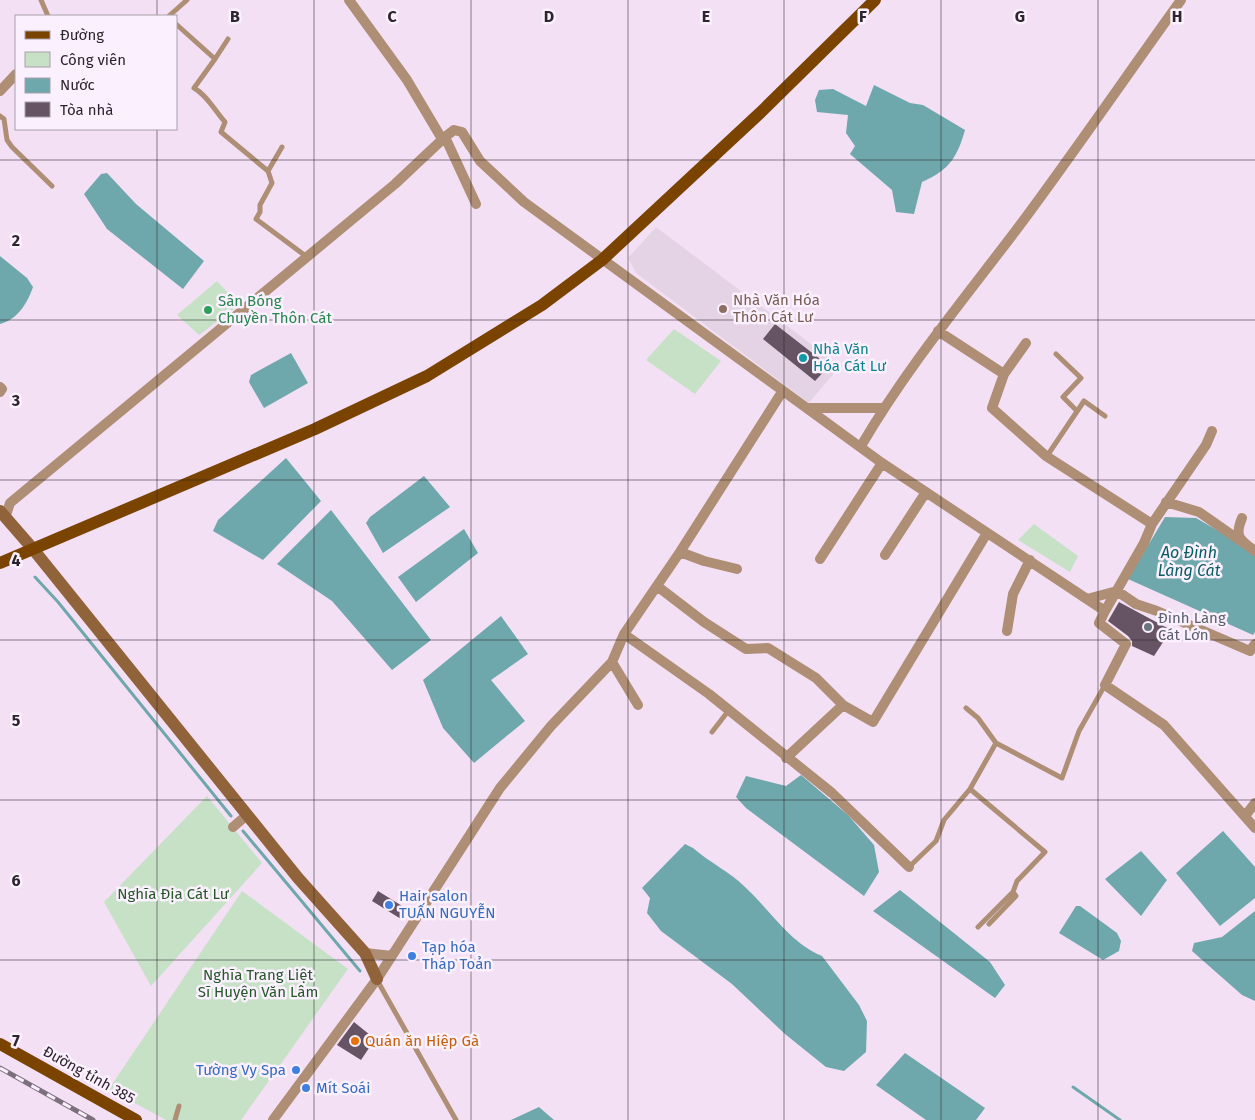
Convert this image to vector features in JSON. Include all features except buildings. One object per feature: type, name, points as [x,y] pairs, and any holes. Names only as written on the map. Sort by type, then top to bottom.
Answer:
[{"type":"main road","points":[[0,563],[316,429],[427,376],[542,305],[602,260],[760,113],[874,0]]},
{"type":"main road","points":[[4,508],[33,549],[247,815],[310,891],[365,953],[377,979]]},
{"type":"main road","name":"Đường tỉnh 385","points":[[0,1044],[136,1120]]},
{"type":"street","points":[[349,0],[407,80],[444,138],[476,204]]},
{"type":"street","points":[[861,446],[883,408],[938,331],[1020,226],[1181,0]]},
{"type":"street","points":[[0,91],[15,75]]},
{"type":"street","points":[[4,508],[308,258],[395,184],[454,130],[462,132],[480,162],[524,202],[602,260],[728,348],[782,392],[861,446],[882,463],[1105,611]]},
{"type":"street","points":[[938,331],[1004,374]]},
{"type":"street","points":[[1026,343],[1004,374],[992,408],[1046,456],[1152,524]]},
{"type":"street","points":[[0,387],[2,389],[0,392]]},
{"type":"street","points":[[273,1120],[377,979],[500,788],[551,726],[612,662],[624,634],[680,552],[782,392]]},
{"type":"street","points":[[807,408],[883,408]]},
{"type":"street","points":[[1212,431],[1206,445],[1152,524],[1144,543],[1099,623],[1126,644],[1105,685],[1164,725],[1255,828]]},
{"type":"street","points":[[820,559],[882,463]]},
{"type":"street","points":[[885,555],[926,492]]},
{"type":"street","points":[[1166,502],[1199,512],[1255,551]]},
{"type":"street","points":[[1242,518],[1237,529],[1238,536],[1242,542]]},
{"type":"street","points":[[657,586],[704,622],[746,649],[768,648],[816,678],[843,705],[873,722],[987,533]]},
{"type":"street","points":[[680,552],[704,562],[737,569]]},
{"type":"street","points":[[1007,631],[1013,594],[1030,560]]},
{"type":"street","points":[[1087,599],[1117,591],[1136,604],[1157,611],[1250,651],[1255,644]]},
{"type":"street","points":[[624,634],[710,694],[786,758],[832,793],[909,866]]},
{"type":"street","points":[[612,662],[638,705]]},
{"type":"street","points":[[786,758],[843,705]]},
{"type":"street","points":[[1245,816],[1255,803]]},
{"type":"street","points":[[233,827],[247,815]]},
{"type":"street","points":[[365,953],[392,956]]},
{"type":"lane","points":[[41,0],[48,15]]},
{"type":"lane","points":[[170,15],[187,0]]},
{"type":"lane","points":[[178,26],[214,59]]},
{"type":"lane","points":[[228,39],[194,88],[203,93],[210,105],[225,122],[222,132],[268,172],[272,183],[260,205],[260,212],[256,219],[308,258]]},
{"type":"lane","points":[[0,116],[4,119],[7,140],[12,147],[52,186]]},
{"type":"lane","points":[[268,172],[282,147]]},
{"type":"lane","points":[[1056,354],[1081,378],[1063,397],[1076,410]]},
{"type":"lane","points":[[1046,456],[1084,401],[1105,416]]},
{"type":"lane","points":[[966,708],[981,722],[996,743],[1019,753],[1062,778],[1079,731],[1105,685]]},
{"type":"lane","points":[[712,732],[729,710]]},
{"type":"lane","points":[[909,866],[936,841],[944,820],[970,789],[996,743]]},
{"type":"lane","points":[[970,789],[1044,852],[1017,881],[1013,892],[978,927]]},
{"type":"lane","points":[[989,924],[1016,896],[1013,892]]},
{"type":"lane","points":[[377,979],[456,1120]]},
{"type":"lane","points":[[176,1120],[179,1106]]},
{"type":"shaded area","name":"Nhà Văn Hóa Thôn Cát Lư","points":[[656,227],[840,366],[809,403],[636,273],[628,258]]},
{"type":"green space","name":"Sân Bóng Chuyền Thôn Cát","points":[[217,281],[239,305],[199,335],[177,315]]},
{"type":"green space","points":[[674,329],[721,361],[695,394],[646,360]]},
{"type":"green space","points":[[1034,524],[1078,556],[1070,572],[1018,540]]},
{"type":"green space","name":"Nghĩa Địa Cát Lư","points":[[207,796],[262,863],[151,986],[104,902]]},
{"type":"green space","name":"Nghĩa Trang Liệt Sĩ Huyện Văn Lâm","points":[[242,891],[348,969],[241,1120],[166,1120],[109,1089]]},
{"type":"water","points":[[874,85],[910,103],[923,105],[965,130],[959,148],[951,162],[939,173],[922,182],[914,214],[896,212],[892,190],[850,154],[855,146],[846,133],[848,115],[817,112],[815,100],[819,90],[833,89],[866,106]]},
{"type":"water","points":[[107,173],[136,204],[204,261],[183,289],[107,229],[84,194],[101,174]]},
{"type":"water","points":[[0,256],[27,278],[33,287],[28,299],[17,315],[0,324]]},
{"type":"water","points":[[291,353],[308,383],[264,408],[249,382],[251,375]]},
{"type":"water","points":[[286,458],[321,501],[263,560],[213,531],[218,520]]},
{"type":"water","points":[[424,476],[450,507],[383,553],[366,523],[370,517]]},
{"type":"water","points":[[331,510],[431,640],[392,670],[332,601],[277,564]]},
{"type":"water","name":"Ao Đình Làng Cát","points":[[1165,517],[1196,518],[1255,552],[1255,632],[1253,635],[1128,579]]},
{"type":"water","points":[[464,529],[478,553],[416,602],[398,577]]},
{"type":"water","points":[[501,616],[528,654],[491,680],[525,721],[474,763],[443,728],[423,680]]},
{"type":"water","points":[[801,775],[848,815],[874,845],[879,872],[864,896],[746,808],[736,797],[746,776],[786,786]]},
{"type":"water","points":[[1223,831],[1255,867],[1255,898],[1220,926],[1176,873]]},
{"type":"water","points":[[685,844],[739,882],[790,935],[822,956],[859,1005],[867,1021],[866,1052],[844,1071],[826,1067],[785,1034],[732,984],[661,931],[647,913],[650,898],[642,888]]},
{"type":"water","points":[[1141,851],[1167,880],[1141,916],[1105,879]]},
{"type":"water","points":[[900,890],[990,962],[1005,985],[995,998],[873,911]]},
{"type":"water","points":[[1076,906],[1080,906],[1117,933],[1121,941],[1119,951],[1103,960],[1059,933]]},
{"type":"water","points":[[1255,911],[1255,1001],[1242,995],[1192,951],[1194,943],[1222,937]]},
{"type":"water","points":[[905,1053],[985,1108],[976,1120],[926,1120],[876,1085]]},
{"type":"water","points":[[539,1107],[554,1120],[511,1120]]},
{"type":"waterway","points":[[35,577],[58,602],[231,816]]},
{"type":"waterway","points":[[243,831],[360,971]]},
{"type":"waterway","points":[[1073,1087],[1120,1120]]},
{"type":"railway","points":[[0,1068],[93,1120]]},
{"type":"place","name":"Nhà Văn Hóa Thôn Cát Lư","points":[[723,309]]},
{"type":"place","name":"Sân Bóng Chuyền Thôn Cát","points":[[208,310]]},
{"type":"place","name":"Nhà Văn Hóa Cát Lư","points":[[803,358]]},
{"type":"place","name":"Đình Làng Cát Lớn","points":[[1148,627]]},
{"type":"place","name":"Hair salon TUẤN NGUYỄN","points":[[389,905]]},
{"type":"place","name":"Tạp hóa Tháp Toản","points":[[412,956]]},
{"type":"place","name":"Quán ăn Hiệp Gà","points":[[355,1041]]},
{"type":"place","name":"Tường Vy Spa","points":[[296,1070]]},
{"type":"place","name":"Mít Soái","points":[[306,1088]]}]
